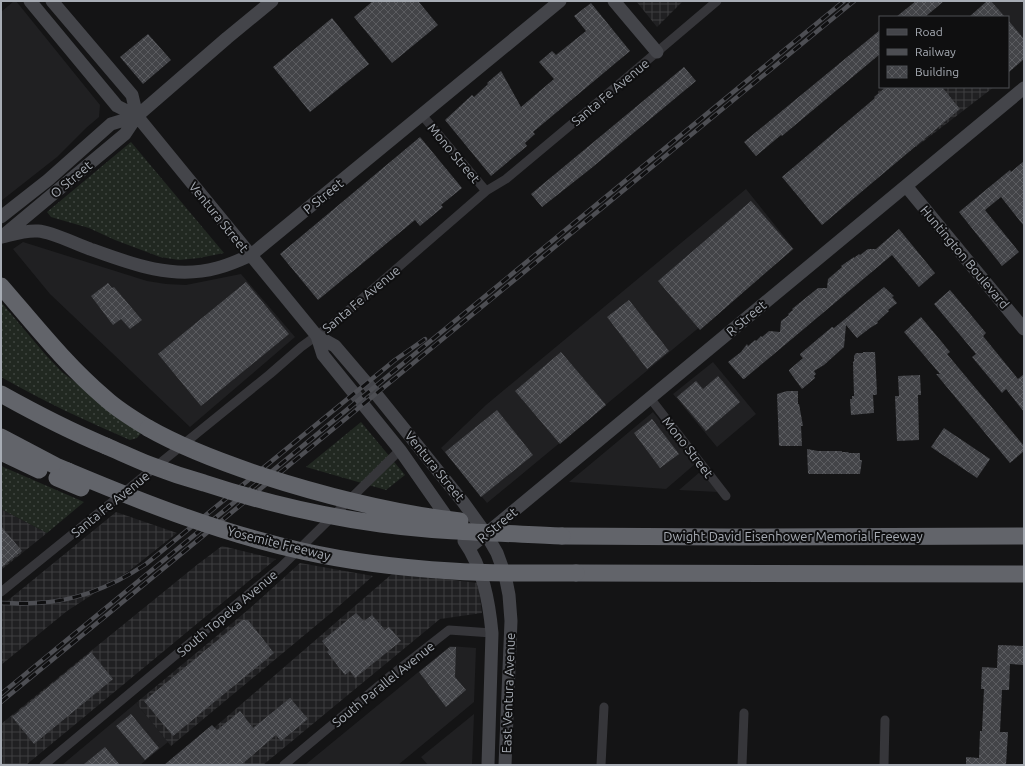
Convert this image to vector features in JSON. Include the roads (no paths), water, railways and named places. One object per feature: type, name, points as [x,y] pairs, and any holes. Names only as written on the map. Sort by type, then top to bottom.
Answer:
[{"type":"highway","points":[[1,286],[64,358],[85,380],[111,403],[125,414],[148,428],[187,448],[216,460],[277,481],[365,504],[414,515],[507,524],[569,536]]},
{"type":"highway","points":[[1,394],[61,426],[158,468],[228,491],[277,504],[327,515],[381,524],[440,530],[569,536]]},
{"type":"highway","points":[[1,437],[56,466],[63,474]]},
{"type":"highway","points":[[1,452],[63,474]]},
{"type":"highway","name":"Yosemite Freeway","points":[[63,474],[106,499],[157,518],[194,527],[236,534],[302,551],[386,565],[467,572],[1024,574]]},
{"type":"highway","name":"Dwight David Eisenhower Memorial Freeway","points":[[569,536],[721,537],[1024,535]]},
{"type":"main road","name":"Ventura Street","points":[[30,1],[117,106],[137,116],[317,336],[335,346],[464,502],[492,542],[497,553],[505,576],[510,601],[511,621]]},
{"type":"main road","name":"Ventura Street","points":[[52,1],[132,95],[137,116]]},
{"type":"main road","name":"O Street","points":[[2,237],[124,134],[137,116],[272,1]]},
{"type":"main road","name":"P Street","points":[[2,237],[24,232],[38,231],[48,233],[91,250],[142,267],[168,272],[194,272],[216,269],[233,263],[251,255],[560,1]]},
{"type":"main road","points":[[614,1],[657,52]]},
{"type":"main road","name":"R Street","points":[[469,548],[1024,88]]},
{"type":"main road","name":"O Street","points":[[1,217],[48,180],[111,124],[137,116]]},
{"type":"main road","name":"Huntington Boulevard","points":[[906,186],[1024,328]]},
{"type":"main road","name":"P Street","points":[[34,210],[35,218],[39,227],[48,233]]},
{"type":"main road","name":"Ventura Street","points":[[317,336],[323,356],[400,450],[469,548],[476,561],[484,586],[490,613],[492,633]]},
{"type":"main road","name":"East Ventura Avenue","points":[[506,765],[511,621]]},
{"type":"main road","name":"East Ventura Avenue","points":[[488,765],[492,633]]},
{"type":"street","name":"Santa Fe Avenue","points":[[1,592],[270,374],[301,347],[334,323],[486,191],[506,180],[717,1]]},
{"type":"street","name":"Mono Street","points":[[422,114],[486,191]]},
{"type":"street","name":"Mono Street","points":[[650,398],[726,496]]},
{"type":"street","name":"South Topeka Avenue","points":[[44,765],[282,567],[400,450]]},
{"type":"street","name":"South Parallel Avenue","points":[[284,765],[394,673],[449,630],[492,633]]},
{"type":"street","points":[[601,765],[604,707]]},
{"type":"street","points":[[742,765],[744,713]]},
{"type":"street","points":[[884,765],[885,720]]},
{"type":"railway","points":[[1,694],[844,1]]},
{"type":"railway","points":[[1,702],[854,1]]},
{"type":"railway","points":[[1,603],[31,603],[65,600],[107,586],[146,564],[395,360],[425,339]]}]
